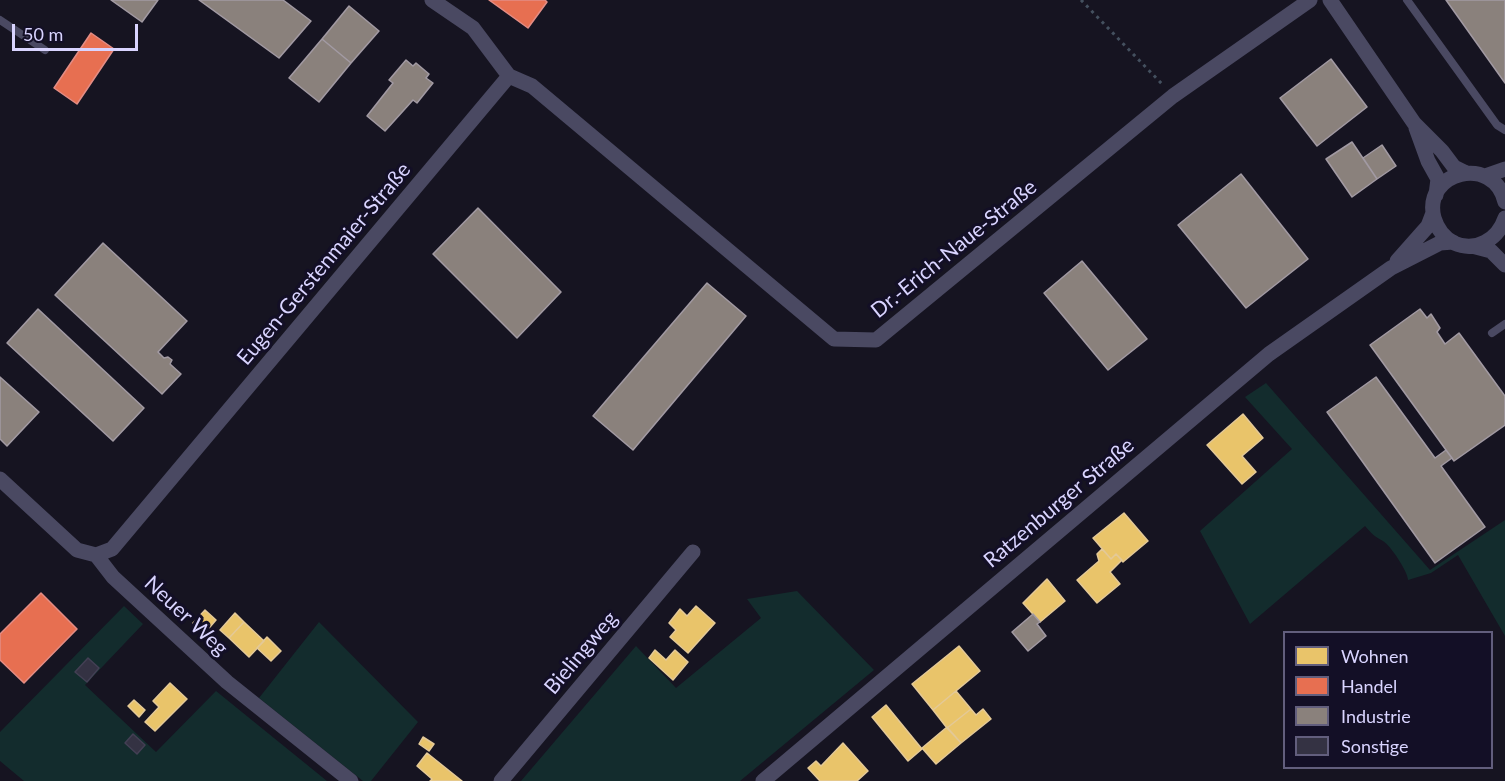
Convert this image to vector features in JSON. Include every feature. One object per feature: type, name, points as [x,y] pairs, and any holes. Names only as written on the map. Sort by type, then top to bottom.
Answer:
[{"type":"street","points":[[432,0],[473,28],[510,76]]},
{"type":"street","name":"Dr.-Erich-Naue-Straße","points":[[510,76],[532,86],[834,339],[876,340],[1173,96],[1310,0]]},
{"type":"street","points":[[1330,0],[1414,123],[1454,167],[1466,173],[1485,176],[1505,170]]},
{"type":"street","name":"Eugen-Gerstenmaier-Straße","points":[[96,555],[112,549],[510,76]]},
{"type":"street","points":[[1391,268],[1428,226],[1436,195],[1438,179],[1428,161],[1414,123]]},
{"type":"street","points":[[1436,195],[1448,180],[1466,173]]},
{"type":"street","points":[[1485,176],[1500,189],[1505,202]]},
{"type":"street","points":[[1433,213],[1439,230],[1453,242]]},
{"type":"street","points":[[1472,246],[1490,240],[1504,226]]},
{"type":"street","points":[[1391,268],[1440,243],[1453,242],[1491,251],[1505,265]]},
{"type":"street","name":"Ratzenburger Straße","points":[[763,781],[1269,354],[1391,268]]},
{"type":"street","name":"Neuer Weg","points":[[0,479],[77,550],[96,555],[113,577],[227,682],[351,781]]},
{"type":"street","name":"Bielingweg","points":[[501,781],[693,552]]},
{"type":"lane","points":[[1407,0],[1497,125],[1505,130]]},
{"type":"lane","points":[[0,20],[45,50]]},
{"type":"lane","points":[[1492,333],[1505,324]]},
{"type":"path","points":[[1081,0],[1173,96]]},
{"type":"green space","points":[[1266,383],[1430,570],[1505,520],[1505,636],[1458,555],[1431,573],[1408,580],[1402,565],[1390,548],[1365,526],[1250,624],[1200,531],[1292,449],[1245,397]]},
{"type":"green space","points":[[797,591],[874,670],[740,781],[521,781],[636,646],[676,688],[761,618],[747,599]]},
{"type":"green space","points":[[124,606],[143,624],[85,685],[156,752],[216,691],[327,781],[24,781],[0,761],[0,732]]},
{"type":"green space","points":[[319,622],[418,722],[371,781],[363,781],[259,698]]},
{"type":"building: Wohnen","points":[[1243,414],[1263,438],[1242,456],[1256,472],[1242,484],[1207,445]]},
{"type":"building: Wohnen","points":[[1124,513],[1148,541],[1123,562],[1116,554],[1111,559],[1093,538]]},
{"type":"building: Wohnen","points":[[1102,549],[1111,559],[1116,554],[1122,560],[1110,572],[1120,584],[1097,603],[1077,580],[1099,561],[1097,554]]},
{"type":"building: Wohnen","points":[[1047,579],[1065,601],[1040,622],[1023,603]]},
{"type":"building: Wohnen","points":[[696,606],[715,623],[688,653],[670,637],[676,630],[669,623],[680,609],[687,616]]},
{"type":"building: Wohnen","points":[[205,610],[216,620],[204,634],[193,623]]},
{"type":"building: Wohnen","points":[[235,613],[244,622],[229,638],[220,630]]},
{"type":"building: Wohnen","points":[[244,622],[264,641],[249,657],[229,638]]},
{"type":"building: Wohnen","points":[[267,637],[281,651],[271,661],[257,648]]},
{"type":"building: Wohnen","points":[[959,646],[980,671],[933,710],[912,684]]},
{"type":"building: Wohnen","points":[[655,650],[666,660],[675,650],[688,662],[673,680],[649,658]]},
{"type":"building: Wohnen","points":[[170,683],[187,699],[155,731],[145,722],[159,707],[153,701]]},
{"type":"building: Wohnen","points":[[956,691],[971,709],[947,728],[933,710]]},
{"type":"building: Wohnen","points":[[134,700],[145,710],[139,717],[128,706]]},
{"type":"building: Wohnen","points":[[886,705],[922,749],[908,761],[872,717]]},
{"type":"building: Wohnen","points":[[971,709],[976,715],[983,709],[991,719],[961,743],[947,728]]},
{"type":"building: Wohnen","points":[[947,727],[961,743],[936,764],[922,748]]},
{"type":"building: Wohnen","points":[[423,737],[434,744],[429,751],[419,744]]},
{"type":"building: Wohnen","points":[[843,743],[868,771],[857,781],[820,781],[808,768],[816,761],[821,766]]},
{"type":"building: Wohnen","points":[[427,753],[462,781],[430,781],[432,779],[417,766]]},
{"type":"building: Handel","points":[[489,0],[545,0],[547,2],[528,28]]},
{"type":"building: Handel","points":[[91,33],[114,49],[77,104],[54,88]]},
{"type":"building: Handel","points":[[41,593],[77,629],[24,683],[0,660],[0,634]]},
{"type":"building: Industrie","points":[[111,0],[158,0],[142,22]]},
{"type":"building: Industrie","points":[[199,0],[283,0],[311,21],[279,58]]},
{"type":"building: Industrie","points":[[1446,0],[1505,0],[1505,83]]},
{"type":"building: Industrie","points":[[349,6],[379,31],[351,63],[322,39]]},
{"type":"building: Industrie","points":[[322,39],[351,63],[319,102],[289,78]]},
{"type":"building: Industrie","points":[[1331,59],[1367,107],[1317,146],[1280,98]]},
{"type":"building: Industrie","points":[[406,60],[413,66],[416,63],[429,74],[426,78],[433,83],[417,103],[413,100],[385,131],[367,116],[393,83],[389,80]]},
{"type":"building: Industrie","points":[[1352,142],[1377,179],[1352,197],[1326,159]]},
{"type":"building: Industrie","points":[[1382,145],[1396,166],[1377,179],[1363,158]]},
{"type":"building: Industrie","points":[[1241,174],[1308,259],[1246,308],[1178,225]]},
{"type":"building: Industrie","points":[[478,208],[561,292],[517,338],[433,254]]},
{"type":"building: Industrie","points":[[103,243],[187,321],[158,352],[164,358],[168,357],[172,360],[170,364],[181,374],[162,394],[55,295]]},
{"type":"building: Industrie","points":[[1082,261],[1147,339],[1108,370],[1044,293]]},
{"type":"building: Industrie","points":[[707,283],[746,316],[633,450],[593,416]]},
{"type":"building: Industrie","points":[[38,309],[144,408],[113,441],[7,343]]},
{"type":"building: Industrie","points":[[1420,309],[1427,318],[1431,314],[1440,328],[1437,332],[1445,344],[1459,333],[1505,396],[1505,425],[1454,461],[1370,345]]},
{"type":"building: Industrie","points":[[0,377],[39,412],[7,446],[0,439]]},
{"type":"building: Industrie","points":[[1376,377],[1435,458],[1446,450],[1452,458],[1441,466],[1485,527],[1435,563],[1327,412]]},
{"type":"building: Industrie","points":[[1033,614],[1040,622],[1037,624],[1046,636],[1028,651],[1012,632]]},
{"type":"building: Sonstige","points":[[88,658],[99,668],[87,682],[75,672]]},
{"type":"building: Sonstige","points":[[133,734],[145,745],[137,754],[125,743]]}]
